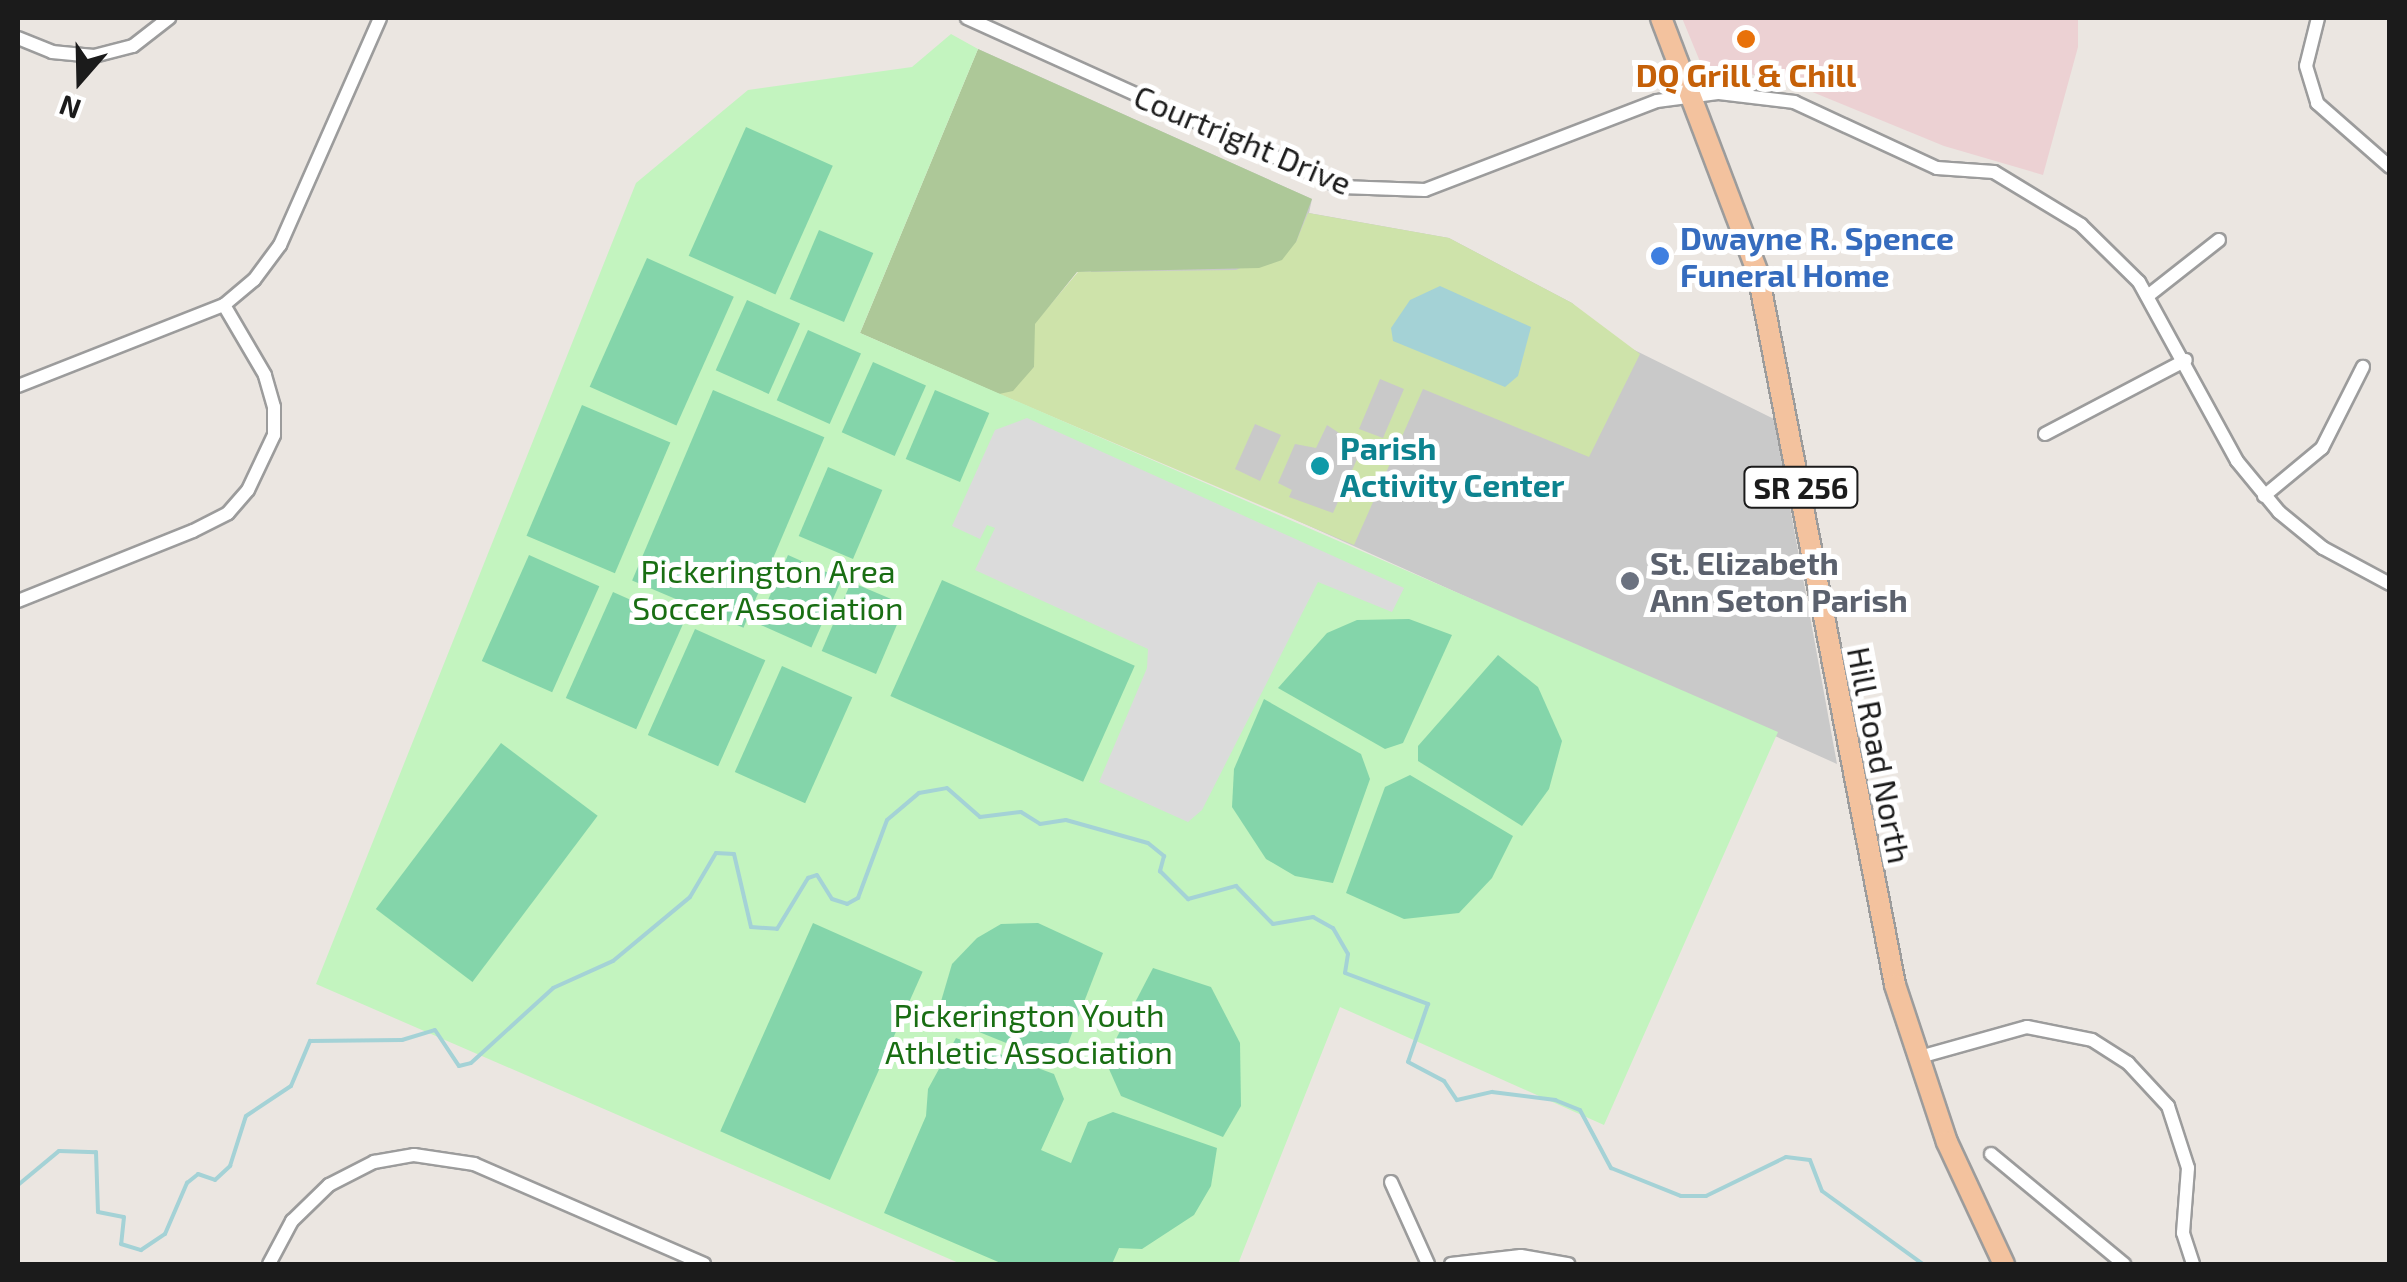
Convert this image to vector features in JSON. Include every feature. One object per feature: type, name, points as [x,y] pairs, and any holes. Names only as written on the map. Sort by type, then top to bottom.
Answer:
[{"type":"main road","name":"Hill Road North","points":[[1661,18],[1693,95],[1768,314],[1878,912],[1916,1058],[2004,1264]]},
{"type":"street","points":[[18,38],[52,52],[94,56],[133,46],[169,18]]},
{"type":"street","points":[[18,386],[224,305],[280,245],[380,18]]},
{"type":"street","name":"Courtright Drive","points":[[967,18],[1341,187],[1387,194],[1424,190],[1657,101],[1693,95],[1794,102],[1937,168],[1994,172],[2081,225],[2149,295],[2264,496],[2322,548],[2390,584]]},
{"type":"street","points":[[2318,18],[2306,66],[2318,103],[2390,167]]},
{"type":"street","points":[[2149,295],[2219,240]]},
{"type":"street","points":[[18,600],[194,531],[228,513],[248,490],[274,435],[274,407],[265,375],[224,305]]},
{"type":"street","points":[[2044,434],[2186,360]]},
{"type":"street","points":[[2264,496],[2322,448],[2363,367]]},
{"type":"street","points":[[1916,1058],[2027,1027],[2092,1040],[2128,1063],[2173,1121],[2188,1168],[2184,1233],[2193,1264]]},
{"type":"street","points":[[1992,1154],[2124,1264]]},
{"type":"street","points":[[270,1264],[292,1220],[328,1184],[374,1162],[414,1155],[474,1164],[704,1264]]},
{"type":"street","points":[[1390,1182],[1428,1264]]},
{"type":"street","points":[[1451,1264],[1521,1256],[1568,1264]]},
{"type":"shaded area","points":[[1682,18],[2078,18],[2078,47],[2043,175],[1944,146],[1788,82],[1701,64]]},
{"type":"shaded area","name":"St. Elizabeth Ann Seton Parish","points":[[978,49],[1312,199],[1309,213],[1449,238],[1572,303],[1606,336],[1774,419],[1837,764],[1194,474]]},
{"type":"shaded area","points":[[1027,418],[1404,588],[1392,612],[1318,582],[1202,810],[1188,822],[1099,782],[1147,668],[1148,649],[975,570],[995,528],[987,525],[980,539],[952,526],[995,430]]},
{"type":"green space","points":[[951,34],[978,49],[860,333],[1778,732],[1604,1125],[1340,1007],[1238,1264],[961,1264],[316,984],[636,183],[748,90],[912,67]]},
{"type":"green space","points":[[978,49],[1312,199],[1296,242],[1282,260],[1259,268],[1077,272],[1035,324],[1034,367],[1013,391],[999,394],[860,333]]},
{"type":"green space","points":[[746,127],[833,166],[775,294],[689,256]]},
{"type":"green space","points":[[1308,213],[1449,238],[1572,303],[1640,354],[1589,457],[1423,389],[1354,545],[999,394],[1034,367],[1034,324],[1078,272],[1236,270],[1296,242]],"holes":[[[1380,379],[1404,389],[1383,438],[1359,429]],[[1255,424],[1281,435],[1260,481],[1235,469]],[[1327,425],[1362,448],[1333,513],[1289,497],[1292,490],[1278,483],[1295,444],[1316,448]]]},
{"type":"green space","points":[[819,230],[873,253],[844,322],[790,299]]},
{"type":"green space","points":[[647,258],[734,297],[676,425],[590,387]]},
{"type":"green space","points":[[747,300],[800,324],[769,394],[716,370]]},
{"type":"green space","points":[[808,330],[861,354],[830,424],[777,400]]},
{"type":"green space","points":[[873,362],[926,386],[895,456],[842,432]]},
{"type":"green space","points":[[713,390],[824,437],[743,628],[632,581]]},
{"type":"green space","points":[[935,390],[989,413],[960,482],[906,459]]},
{"type":"green space","points":[[582,405],[670,443],[615,573],[527,536]]},
{"type":"green space","points":[[828,467],[882,490],[853,559],[799,536]]},
{"type":"green space","points":[[529,555],[599,586],[552,692],[482,661]]},
{"type":"green space","points":[[788,555],[842,579],[811,648],[757,624]]},
{"type":"green space","points":[[942,580],[1135,666],[1083,782],[890,696]]},
{"type":"green space","points":[[851,582],[905,605],[876,674],[822,651]]},
{"type":"green space","points":[[613,592],[683,623],[636,729],[566,698]]},
{"type":"green space","points":[[1409,619],[1452,635],[1403,743],[1385,749],[1278,688],[1327,633],[1357,620]]},
{"type":"green space","points":[[695,629],[765,660],[718,766],[648,735]]},
{"type":"green space","points":[[1498,655],[1538,687],[1562,741],[1549,789],[1522,826],[1418,761],[1418,746]]},
{"type":"green space","points":[[782,666],[852,697],[805,803],[735,772]]},
{"type":"green space","points":[[1264,699],[1361,754],[1370,779],[1333,883],[1295,876],[1266,859],[1232,807],[1234,769]]},
{"type":"green space","points":[[501,743],[598,816],[472,982],[376,909]]},
{"type":"green space","points":[[1410,775],[1513,836],[1492,878],[1459,913],[1404,919],[1346,893],[1385,787]]},
{"type":"green space","points":[[813,923],[923,972],[830,1180],[720,1131]]},
{"type":"green space","name":"Pickerington Youth Athletic Association","points":[[1038,923],[1103,953],[1067,1046],[1043,1058],[937,1015],[952,964],[977,938],[1001,924]]},
{"type":"green space","points":[[1153,968],[1211,987],[1240,1043],[1241,1106],[1223,1137],[1121,1096],[1105,1060]]},
{"type":"green space","points":[[956,1038],[1054,1074],[1064,1099],[1041,1150],[1071,1163],[1088,1122],[1113,1112],[1217,1148],[1211,1186],[1194,1215],[1142,1249],[1119,1248],[1112,1264],[1003,1264],[884,1213],[926,1116],[928,1089]]},
{"type":"water","points":[[1440,286],[1531,327],[1518,376],[1505,387],[1393,341],[1391,328],[1410,300]]},
{"type":"waterway","points":[[18,1185],[59,1151],[96,1152],[98,1212],[124,1217],[121,1244],[141,1250],[165,1234],[187,1183],[198,1174],[215,1180],[230,1166],[246,1116],[291,1086],[310,1041],[402,1040],[435,1030],[459,1066],[471,1063],[553,988],[613,961],[690,897],[716,853],[734,854],[751,927],[777,929],[808,878],[817,875],[832,899],[847,904],[858,898],[887,820],[919,793],[947,788],[980,817],[1021,812],[1040,824],[1066,820],[1148,843],[1164,856],[1160,871],[1188,899],[1236,886],[1273,924],[1313,917],[1333,928],[1348,954],[1345,973],[1428,1004],[1408,1062],[1444,1081],[1457,1100],[1492,1092],[1555,1100],[1580,1110],[1611,1168],[1681,1196],[1706,1196],[1786,1157],[1810,1160],[1822,1191],[1923,1264]]},
{"type":"place","name":"DQ Grill & Chill","points":[[1746,39]]},
{"type":"place","name":"Dwayne R. Spence Funeral Home","points":[[1660,256]]},
{"type":"place","name":"Parish Activity Center","points":[[1320,466]]},
{"type":"place","name":"St. Elizabeth Ann Seton Parish","points":[[1630,581]]},
{"type":"park label","name":"Pickerington Area Soccer Association","points":[[768,590]]}]
